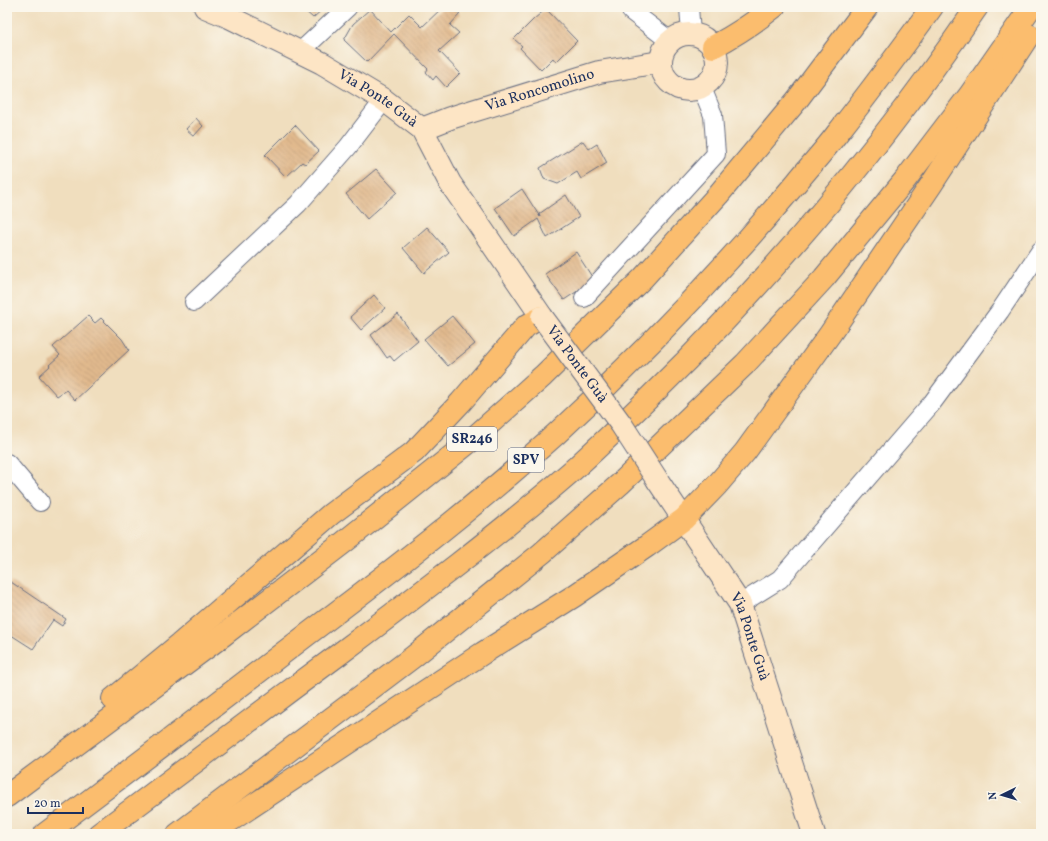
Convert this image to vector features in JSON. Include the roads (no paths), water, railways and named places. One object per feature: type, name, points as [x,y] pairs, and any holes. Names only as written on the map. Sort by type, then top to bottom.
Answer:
[{"type":"highway","points":[[713,47],[734,36],[774,7]]},
{"type":"highway","name":"SR246","points":[[7,796],[218,639],[343,543],[468,443],[543,376],[643,278],[718,195],[797,100],[867,7]]},
{"type":"highway","name":"SPV","points":[[45,834],[409,558],[480,500],[576,416],[655,339],[750,238],[834,138],[883,75],[932,7]]},
{"type":"highway","name":"SPV","points":[[99,834],[441,577],[573,469],[645,402],[746,299],[806,230],[878,143],[977,7]]},
{"type":"highway","points":[[178,834],[413,657],[542,553],[620,484],[745,364],[824,278],[905,180],[970,96],[1031,7]]},
{"type":"highway","points":[[210,834],[483,653],[574,596],[684,519],[746,452],[825,341],[931,185],[1041,18]]},
{"type":"highway","points":[[7,784],[38,755],[123,692],[331,514],[414,452],[461,402],[526,326],[542,317]]},
{"type":"street","name":"Via Ponte Guà","points":[[205,7],[229,17],[322,63],[384,100],[422,129],[450,183],[542,317],[621,424],[740,604],[814,834]]},
{"type":"street","points":[[300,52],[348,7]]},
{"type":"street","points":[[689,7],[691,34]]},
{"type":"street","points":[[631,11],[670,41]]},
{"type":"street","points":[[691,34],[704,38],[713,47],[717,56],[715,74],[710,82],[702,88],[693,91],[674,87],[667,81],[662,72],[660,62],[664,47],[670,41],[676,36],[691,34]]},
{"type":"street","name":"Via Roncomolino","points":[[422,129],[450,118],[599,72],[660,62]]},
{"type":"street","points":[[584,298],[716,154],[713,115],[702,88]]},
{"type":"street","points":[[194,302],[298,204],[348,147],[384,100]]},
{"type":"street","points":[[740,604],[780,579],[932,403],[1000,311],[1041,250]]},
{"type":"street","points":[[7,463],[40,502]]}]
